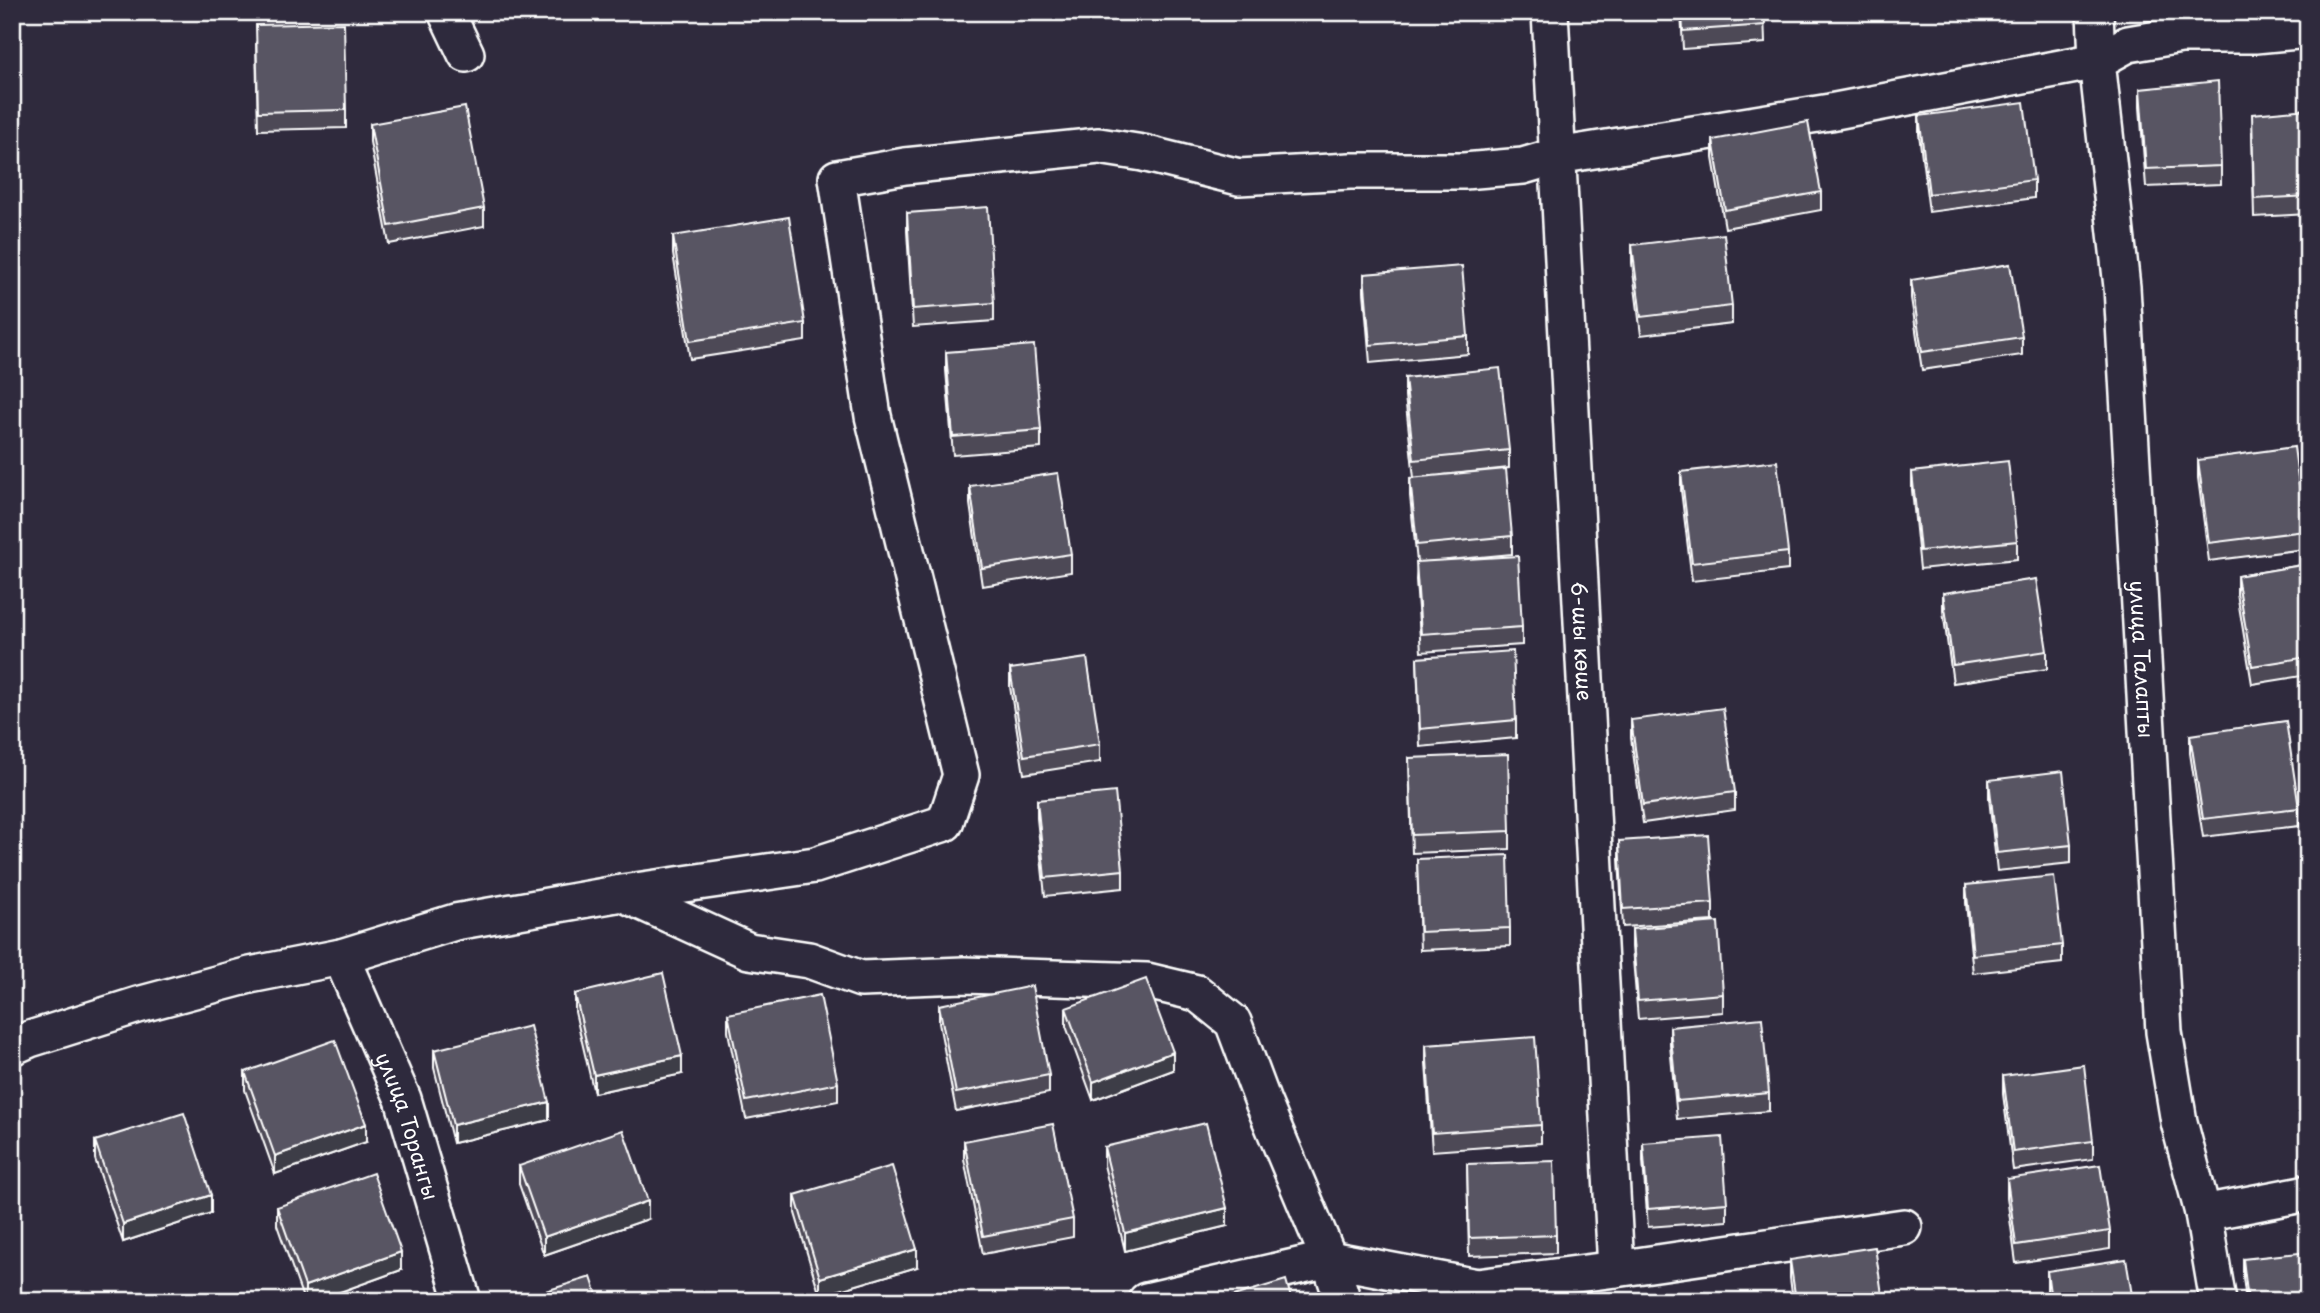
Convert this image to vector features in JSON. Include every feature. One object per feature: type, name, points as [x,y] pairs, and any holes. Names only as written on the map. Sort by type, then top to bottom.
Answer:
[{"type":"street","points":[[446,12],[466,54]]},
{"type":"street","name":"6-шы көше","points":[[1550,12],[1616,1269]]},
{"type":"street","name":"улица Талапты","points":[[2095,12],[2097,61],[2122,287],[2165,1032],[2179,1122],[2203,1213],[2218,1301]]},
{"type":"street","points":[[12,1047],[138,1004],[250,975],[341,957],[455,922],[622,893],[815,865],[945,823],[961,775],[873,416],[837,178],[905,166],[1099,146],[1143,153],[1238,177],[1350,172],[1464,172],[1523,166],[1557,156],[1830,112],[2097,61],[2128,44],[2181,35],[2255,35],[2308,30]]},
{"type":"street","points":[[622,893],[749,951],[809,960],[861,979],[964,975],[1147,981],[1196,993],[1233,1022],[1263,1102],[1329,1259],[1343,1301]]},
{"type":"street","name":"улица Торангы","points":[[341,957],[403,1099],[463,1301]]},
{"type":"street","points":[[2203,1213],[2308,1193]]},
{"type":"street","points":[[1146,1301],[1329,1259],[1477,1287],[1905,1227]]},
{"type":"building","points":[[1682,12],[1764,12],[1765,25],[1683,31]]},
{"type":"building","points":[[344,23],[346,110],[258,112],[256,25]]},
{"type":"building","points":[[2218,81],[2221,166],[2146,169],[2140,89]]},
{"type":"building","points":[[2024,102],[2034,180],[1929,194],[1919,116]]},
{"type":"building","points":[[465,107],[484,208],[389,226],[370,124]]},
{"type":"building","points":[[2308,109],[2308,196],[2254,199],[2252,114]]},
{"type":"building","points":[[1808,122],[1821,192],[1725,210],[1713,140]]},
{"type":"building","points":[[988,207],[994,303],[913,309],[907,213]]},
{"type":"building","points":[[789,217],[805,323],[690,341],[673,236]]},
{"type":"building","points":[[1724,234],[1732,306],[1641,317],[1632,245]]},
{"type":"building","points":[[2010,264],[2022,337],[1922,352],[1911,280]]},
{"type":"building","points":[[1462,266],[1468,336],[1370,345],[1364,274]]},
{"type":"building","points":[[1034,345],[1041,430],[953,437],[946,352]]},
{"type":"building","points":[[1500,368],[1509,450],[1414,460],[1405,378]]},
{"type":"building","points":[[2294,447],[2305,531],[2209,543],[2198,460]]},
{"type":"building","points":[[1777,461],[1788,552],[1692,563],[1681,472]]},
{"type":"building","points":[[2008,461],[2017,541],[1920,551],[1912,472]]},
{"type":"building","points":[[1506,469],[1512,536],[1417,545],[1410,478]]},
{"type":"building","points":[[1058,473],[1071,554],[982,568],[970,486]]},
{"type":"building","points":[[1518,556],[1522,627],[1421,634],[1416,562]]},
{"type":"building","points":[[2308,564],[2308,657],[2252,666],[2237,576]]},
{"type":"building","points":[[2036,579],[2047,651],[1953,665],[1943,593]]},
{"type":"building","points":[[1513,651],[1516,720],[1420,729],[1417,658]]},
{"type":"building","points":[[1087,658],[1100,744],[1024,756],[1010,669]]},
{"type":"building","points":[[1723,708],[1735,792],[1643,805],[1631,720]]},
{"type":"building","points":[[2286,721],[2299,808],[2203,819],[2190,735]]},
{"type":"building","points":[[1508,754],[1510,831],[1412,835],[1409,758]]},
{"type":"building","points":[[2063,771],[2071,845],[1997,853],[1989,780]]},
{"type":"building","points":[[1115,792],[1123,870],[1045,878],[1037,800]]},
{"type":"building","points":[[1708,835],[1713,903],[1623,909],[1619,841]]},
{"type":"building","points":[[1508,855],[1510,928],[1420,932],[1417,859]]},
{"type":"building","points":[[2054,876],[2062,945],[1973,955],[1966,885]]},
{"type":"building","points":[[1718,922],[1723,994],[1638,1001],[1632,929]]},
{"type":"building","points":[[663,973],[682,1056],[594,1075],[575,994]]},
{"type":"building","points":[[1146,979],[1173,1052],[1093,1082],[1066,1008]]},
{"type":"building","points":[[1032,986],[1049,1075],[956,1093],[939,1005]]},
{"type":"building","points":[[820,995],[838,1083],[746,1101],[728,1014]]},
{"type":"building","points":[[1762,1018],[1769,1093],[1677,1101],[1670,1027]]},
{"type":"building","points":[[530,1026],[549,1102],[453,1125],[434,1050]]},
{"type":"building","points":[[1535,1037],[1541,1125],[1432,1133],[1426,1045]]},
{"type":"building","points":[[335,1040],[366,1124],[275,1156],[245,1072]]},
{"type":"building","points":[[2084,1065],[2093,1141],[2013,1152],[2003,1076]]},
{"type":"building","points":[[184,1113],[211,1195],[123,1224],[95,1141]]},
{"type":"building","points":[[1206,1123],[1227,1208],[1125,1233],[1104,1147]]},
{"type":"building","points":[[1053,1124],[1073,1219],[983,1236],[964,1141]]},
{"type":"building","points":[[623,1130],[648,1201],[544,1237],[519,1166]]},
{"type":"building","points":[[1722,1137],[1727,1203],[1648,1209],[1643,1143]]},
{"type":"building","points":[[1554,1161],[1556,1235],[1469,1238],[1467,1164]]},
{"type":"building","points":[[2100,1165],[2110,1231],[2016,1245],[2007,1179]]},
{"type":"building","points":[[892,1166],[917,1249],[820,1278],[795,1195]]},
{"type":"building","points":[[373,1173],[401,1252],[305,1286],[277,1207]]},
{"type":"building","points":[[1875,1247],[1883,1301],[1796,1301],[1790,1260]]},
{"type":"building","points":[[2308,1252],[2308,1301],[2248,1301],[2243,1259]]},
{"type":"building","points":[[2126,1259],[2133,1301],[2051,1301],[2047,1271]]},
{"type":"building","points":[[591,1277],[599,1301],[513,1301]]},
{"type":"building","points":[[1286,1280],[1292,1301],[1217,1301]]}]
